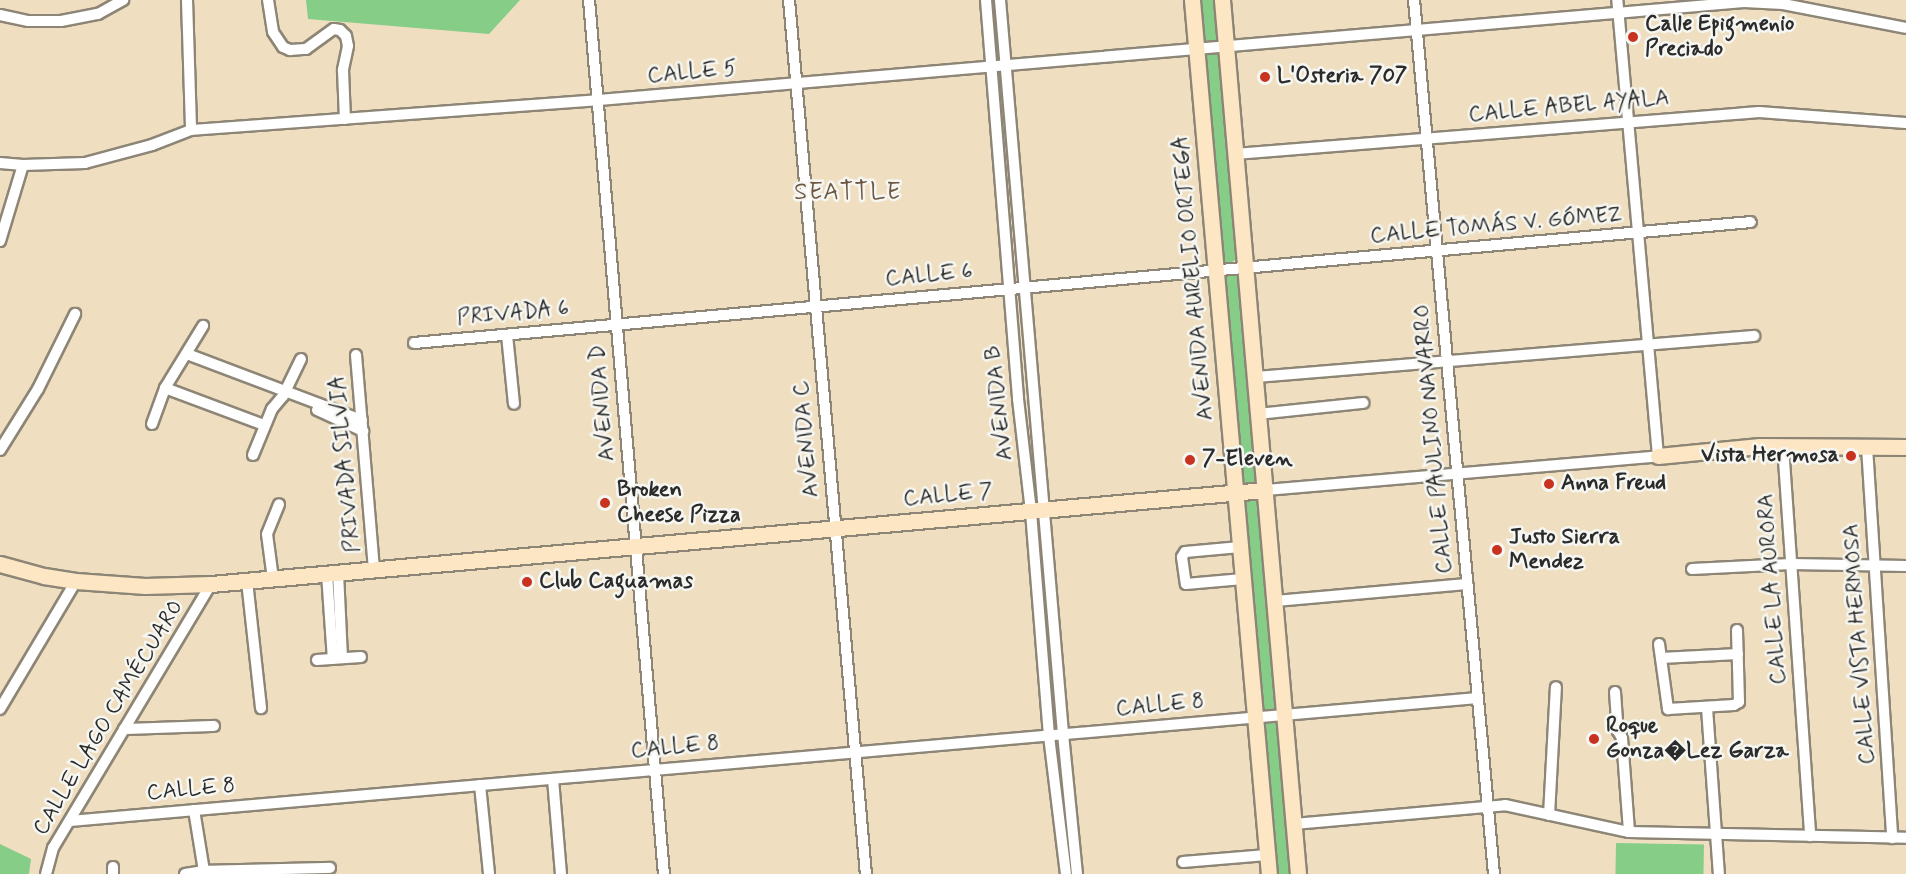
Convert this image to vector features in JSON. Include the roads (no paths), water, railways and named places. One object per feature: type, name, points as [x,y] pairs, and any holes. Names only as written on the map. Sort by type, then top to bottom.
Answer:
[{"type":"main road","name":"AVENIDA AURELIO ORTEGA","points":[[1192,0],[1269,874]]},
{"type":"main road","points":[[1222,0],[1298,874]]},
{"type":"main road","points":[[1658,456],[1783,446],[1906,447]]},
{"type":"main road","name":"CALLE 7","points":[[0,564],[44,576],[76,581],[145,586],[211,584],[1265,490]]},
{"type":"street","points":[[0,15],[36,22],[61,21],[98,14],[123,0]]},
{"type":"street","points":[[187,0],[190,130]]},
{"type":"street","points":[[268,0],[273,32],[282,47],[291,50],[306,49],[334,29],[340,30],[346,36],[348,46],[343,70],[345,118]]},
{"type":"street","name":"AVENIDA D","points":[[589,0],[664,874]]},
{"type":"street","name":"AVENIDA C","points":[[789,0],[866,874]]},
{"type":"street","name":"AVENIDA B","points":[[986,0],[1009,288],[1054,641],[1077,874]]},
{"type":"street","name":"AVENIDA B","points":[[1000,0],[1026,288],[1038,511],[1041,642],[1049,735],[1066,874]]},
{"type":"street","name":"CALLE PAULINO NAVARRO","points":[[1414,0],[1494,874]]},
{"type":"street","points":[[1265,490],[1658,456],[1617,0]]},
{"type":"street","name":"CALLE 5","points":[[0,163],[23,165],[85,163],[111,158],[190,130],[599,100],[1196,49],[1226,44],[1763,1],[1906,28]]},
{"type":"street","name":"CALLE ABEL AYALA","points":[[1235,154],[1759,112],[1906,123]]},
{"type":"street","points":[[0,241],[23,165]]},
{"type":"street","name":"CALLE TOMÁS V. GÓMEZ","points":[[1245,268],[1751,222]]},
{"type":"street","name":"CALLE 6","points":[[616,325],[1245,268]]},
{"type":"street","points":[[0,450],[38,389],[75,314]]},
{"type":"street","name":"PRIVADA 6","points":[[414,343],[616,325]]},
{"type":"street","points":[[153,424],[165,388],[203,326]]},
{"type":"street","points":[[507,334],[514,404]]},
{"type":"street","points":[[1255,377],[1754,336]]},
{"type":"street","points":[[187,354],[362,426]]},
{"type":"street","name":"PRIVADA SILVIA","points":[[356,355],[374,570]]},
{"type":"street","points":[[253,455],[272,409],[301,359]]},
{"type":"street","points":[[165,388],[264,425]]},
{"type":"street","points":[[1258,414],[1363,403]]},
{"type":"street","name":"CALLE LA AURORA","points":[[1783,446],[1810,836]]},
{"type":"street","name":"CALLE VISTA HERMOSA","points":[[1867,447],[1892,838]]},
{"type":"street","points":[[273,579],[267,534],[279,504]]},
{"type":"street","points":[[1240,547],[1185,552],[1182,557],[1186,584],[1243,579]]},
{"type":"street","points":[[1692,569],[1791,564],[1906,566]]},
{"type":"street","points":[[332,573],[338,659]]},
{"type":"street","points":[[0,709],[76,581]]},
{"type":"street","points":[[247,581],[261,708]]},
{"type":"street","name":"CALLE LAGO CAMÉCUARO","points":[[45,874],[53,848],[211,584]]},
{"type":"street","points":[[1275,601],[1467,584]]},
{"type":"street","points":[[1659,644],[1668,709],[1734,705],[1740,702],[1737,630]]},
{"type":"street","points":[[1041,642],[1054,641]]},
{"type":"street","points":[[1661,658],[1738,654]]},
{"type":"street","points":[[317,660],[361,657]]},
{"type":"street","points":[[1549,815],[1556,687]]},
{"type":"street","points":[[1615,692],[1618,731],[1622,738],[1629,832]]},
{"type":"street","name":"CALLE 8","points":[[70,821],[1478,698]]},
{"type":"street","points":[[1707,708],[1719,874]]},
{"type":"street","points":[[124,729],[214,726]]},
{"type":"street","points":[[553,779],[561,874]]},
{"type":"street","points":[[480,785],[489,874]]},
{"type":"street","points":[[1294,824],[1505,806],[1629,832],[1906,838]]},
{"type":"street","points":[[194,810],[204,871]]},
{"type":"street","points":[[1183,862],[1267,855]]},
{"type":"street","points":[[185,874],[204,871],[330,868]]},
{"type":"place","name":"Calle Epigmenio Preciado","points":[[1633,37]]},
{"type":"place","name":"L'Osteria 707","points":[[1265,77]]},
{"type":"place","name":"Vista Hermosa","points":[[1851,456]]},
{"type":"place","name":"7-Eleven","points":[[1190,460]]},
{"type":"place","name":"Anna Freud","points":[[1549,484]]},
{"type":"place","name":"Broken Cheese Pizza","points":[[605,503]]},
{"type":"place","name":"Justo Sierra Mendez","points":[[1497,550]]},
{"type":"place","name":"Club Caguamas","points":[[527,582]]},
{"type":"place","name":"Roque Gonza�Lez Garza","points":[[1594,739]]},
{"type":"district","name":"SEATTLE","points":[[848,193]]}]
